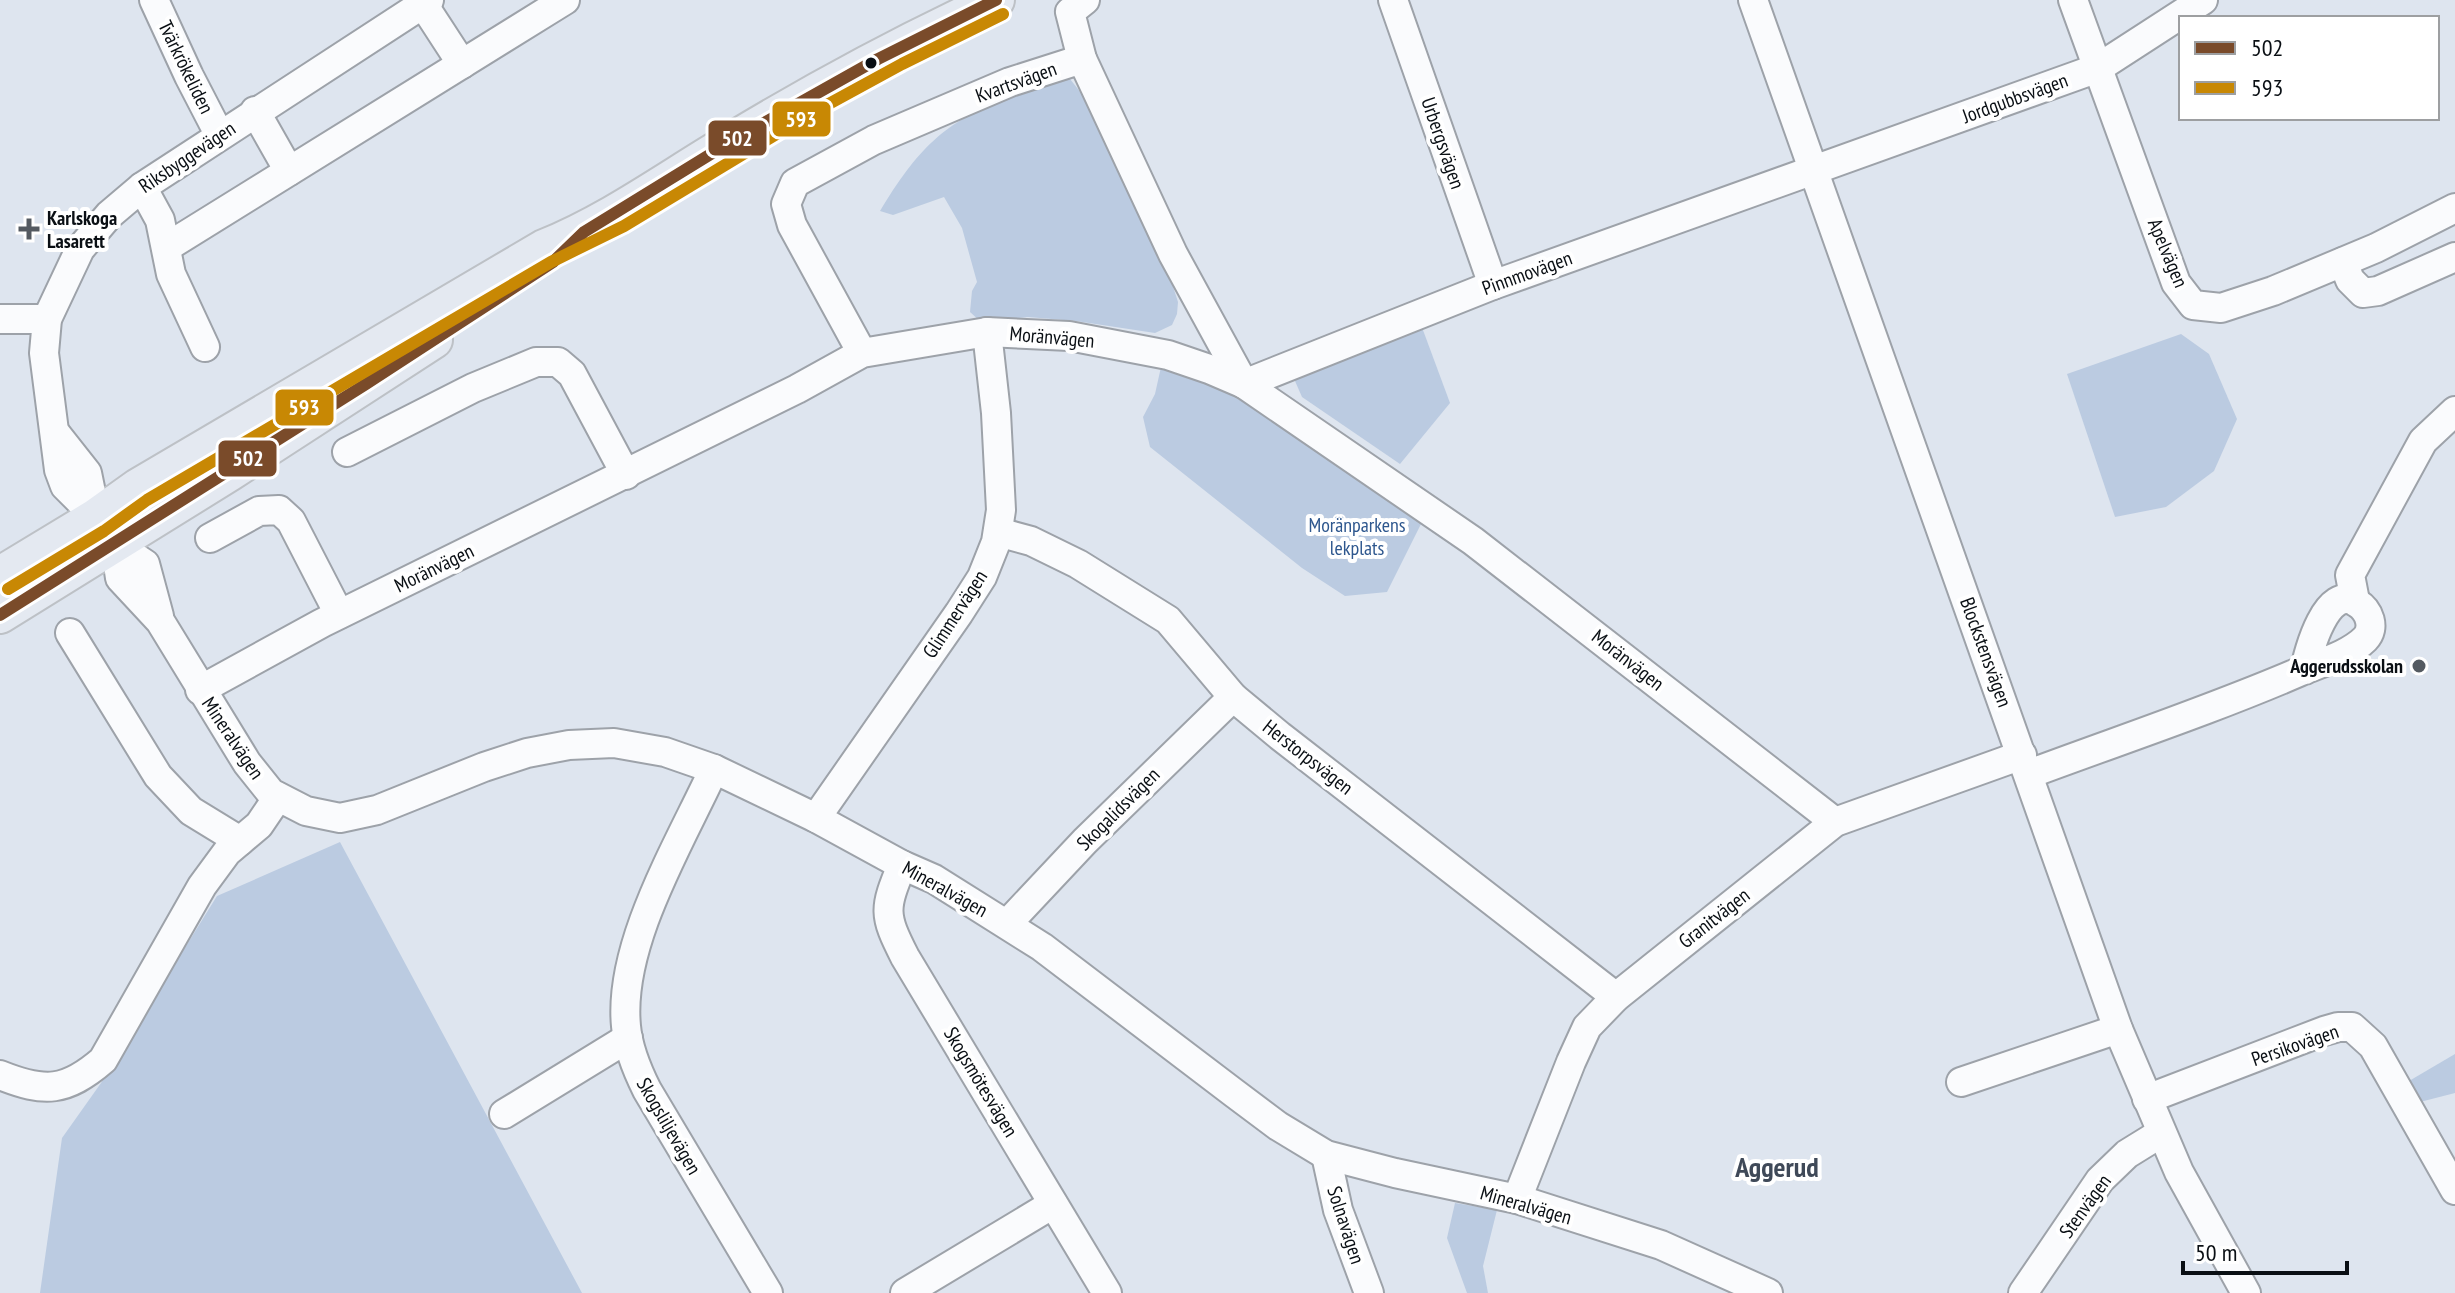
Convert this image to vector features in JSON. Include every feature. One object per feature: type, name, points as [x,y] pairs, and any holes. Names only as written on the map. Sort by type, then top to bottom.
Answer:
[{"type":"main road","points":[[0,615],[106,531],[138,487],[544,248],[584,232],[732,141],[878,59],[996,0]]},
{"type":"main road","points":[[0,575],[106,531]]},
{"type":"street","name":"Tvärkrökeliden","points":[[154,0],[219,134]]},
{"type":"street","points":[[167,247],[565,0]]},
{"type":"street","points":[[1082,59],[1070,12],[1085,0]]},
{"type":"street","name":"Urbergsvägen","points":[[1393,0],[1493,285]]},
{"type":"street","name":"Blockstensvägen","points":[[1753,0],[2118,1029],[2161,1133],[2246,1293]]},
{"type":"street","name":"Apelvägen","points":[[2073,0],[2176,283],[2193,305],[2221,308],[2273,291],[2343,262],[2455,208]]},
{"type":"street","name":"Jordgubbsvägen","points":[[1813,169],[2098,68],[2203,0]]},
{"type":"street","name":"Riksbyggevägen","points":[[106,531],[87,473],[57,435],[44,353],[47,319],[80,249],[109,215],[142,187],[426,2]]},
{"type":"street","points":[[426,2],[462,64]]},
{"type":"street","name":"Kvartsvägen","points":[[862,353],[792,225],[786,204],[795,183],[874,140],[1010,82],[1082,59],[1173,254],[1244,384]]},
{"type":"street","points":[[255,111],[289,171]]},
{"type":"street","name":"Pinnmovägen","points":[[1244,384],[1493,285],[1813,169]]},
{"type":"street","points":[[142,187],[160,220],[171,274],[205,347]]},
{"type":"street","points":[[2343,262],[2350,280],[2363,293],[2378,291],[2455,257]]},
{"type":"street","points":[[0,319],[47,319]]},
{"type":"street","name":"Moränvägen","points":[[200,690],[339,614],[626,475],[862,353],[987,332],[1069,336],[1168,355],[1244,384],[1473,541],[1835,822]]},
{"type":"street","name":"Glimmervägen","points":[[816,818],[982,577],[998,532],[1001,510],[997,427],[987,332]]},
{"type":"street","points":[[347,452],[473,388],[536,362],[558,362],[572,374],[626,475]]},
{"type":"street","points":[[2305,670],[2319,622],[2335,604],[2344,599],[2355,601],[2350,575],[2423,441],[2455,411]]},
{"type":"street","points":[[210,538],[259,511],[279,510],[291,521],[339,614]]},
{"type":"street","name":"Mineralvägen","points":[[106,531],[145,564],[160,621],[247,763],[271,793],[306,811],[340,818],[377,810],[484,767],[527,753],[569,745],[627,745],[665,752],[714,769],[934,879],[1093,983],[1278,1126],[1326,1155],[1517,1199],[1661,1245],[1768,1293]]},
{"type":"street","name":"Herstorpsvägen","points":[[998,532],[1031,541],[1078,564],[1168,620],[1233,697],[1616,997]]},
{"type":"street","name":"Granitvägen","points":[[1517,1199],[1587,1027],[1616,997],[1835,822],[2155,729],[2305,670],[2349,650],[2370,634],[2371,623],[2367,614],[2355,601]]},
{"type":"street","points":[[70,633],[158,776],[191,811],[240,841]]},
{"type":"street","name":"Skogalidsvägen","points":[[1007,924],[1085,841],[1233,697]]},
{"type":"street","name":"Skogsliljevägen","points":[[714,769],[661,884],[630,961],[626,997],[628,1038],[634,1063],[647,1090],[768,1293]]},
{"type":"street","points":[[0,1075],[22,1084],[53,1088],[82,1078],[103,1060],[202,886],[227,852],[259,825],[278,797]]},
{"type":"street","name":"Skogsmötesvägen","points":[[902,865],[888,900],[888,924],[1107,1293]]},
{"type":"street","name":"Persikovägen","points":[[2147,1099],[2324,1031],[2352,1027],[2373,1046],[2455,1190]]},
{"type":"street","points":[[1961,1082],[2118,1029]]},
{"type":"street","points":[[504,1114],[628,1038]]},
{"type":"street","name":"Stenvägen","points":[[2023,1293],[2100,1180],[2127,1154],[2161,1133]]},
{"type":"street","name":"Solnavägen","points":[[1326,1155],[1338,1210],[1369,1293]]},
{"type":"street","points":[[905,1293],[1053,1204]]},
{"type":"green space","points":[[1070,79],[1089,103],[1166,265],[1178,302],[1177,314],[1172,325],[1155,333],[1028,317],[981,322],[970,312],[972,291],[977,282],[962,228],[944,197],[893,215],[880,211],[920,155],[949,128],[967,116],[1011,96],[1047,83]]},
{"type":"green space","points":[[1420,322],[1450,403],[1400,464],[1302,397],[1295,381],[1302,373]]},
{"type":"green space","points":[[2181,334],[2209,354],[2237,419],[2214,471],[2166,507],[2115,517],[2067,374]]},
{"type":"green space","name":"Moränparkens lekplats","points":[[1161,367],[1203,380],[1269,416],[1422,522],[1387,592],[1345,596],[1302,568],[1150,447],[1143,417],[1155,394]]},
{"type":"green space","points":[[340,842],[582,1293],[40,1293],[62,1138],[101,1083],[217,896]]},
{"type":"green space","points":[[2455,1054],[2455,1093],[2420,1102],[2409,1081]]},
{"type":"green space","points":[[1455,1203],[1497,1210],[1483,1266],[1488,1293],[1467,1293],[1447,1238]]},
{"type":"transit line","name":"502","points":[[0,615],[553,262],[584,232],[732,141],[878,59],[996,0]]},
{"type":"transit line","name":"593","points":[[8,589],[104,531],[147,500],[551,262],[624,226],[803,118],[1003,14]]},
{"type":"place","name":"Karlskoga Lasarett","points":[[29,229]]},
{"type":"place","name":"Aggerudsskolan","points":[[2419,666]]},
{"type":"district","name":"Aggerud","points":[[1777,1167]]}]
